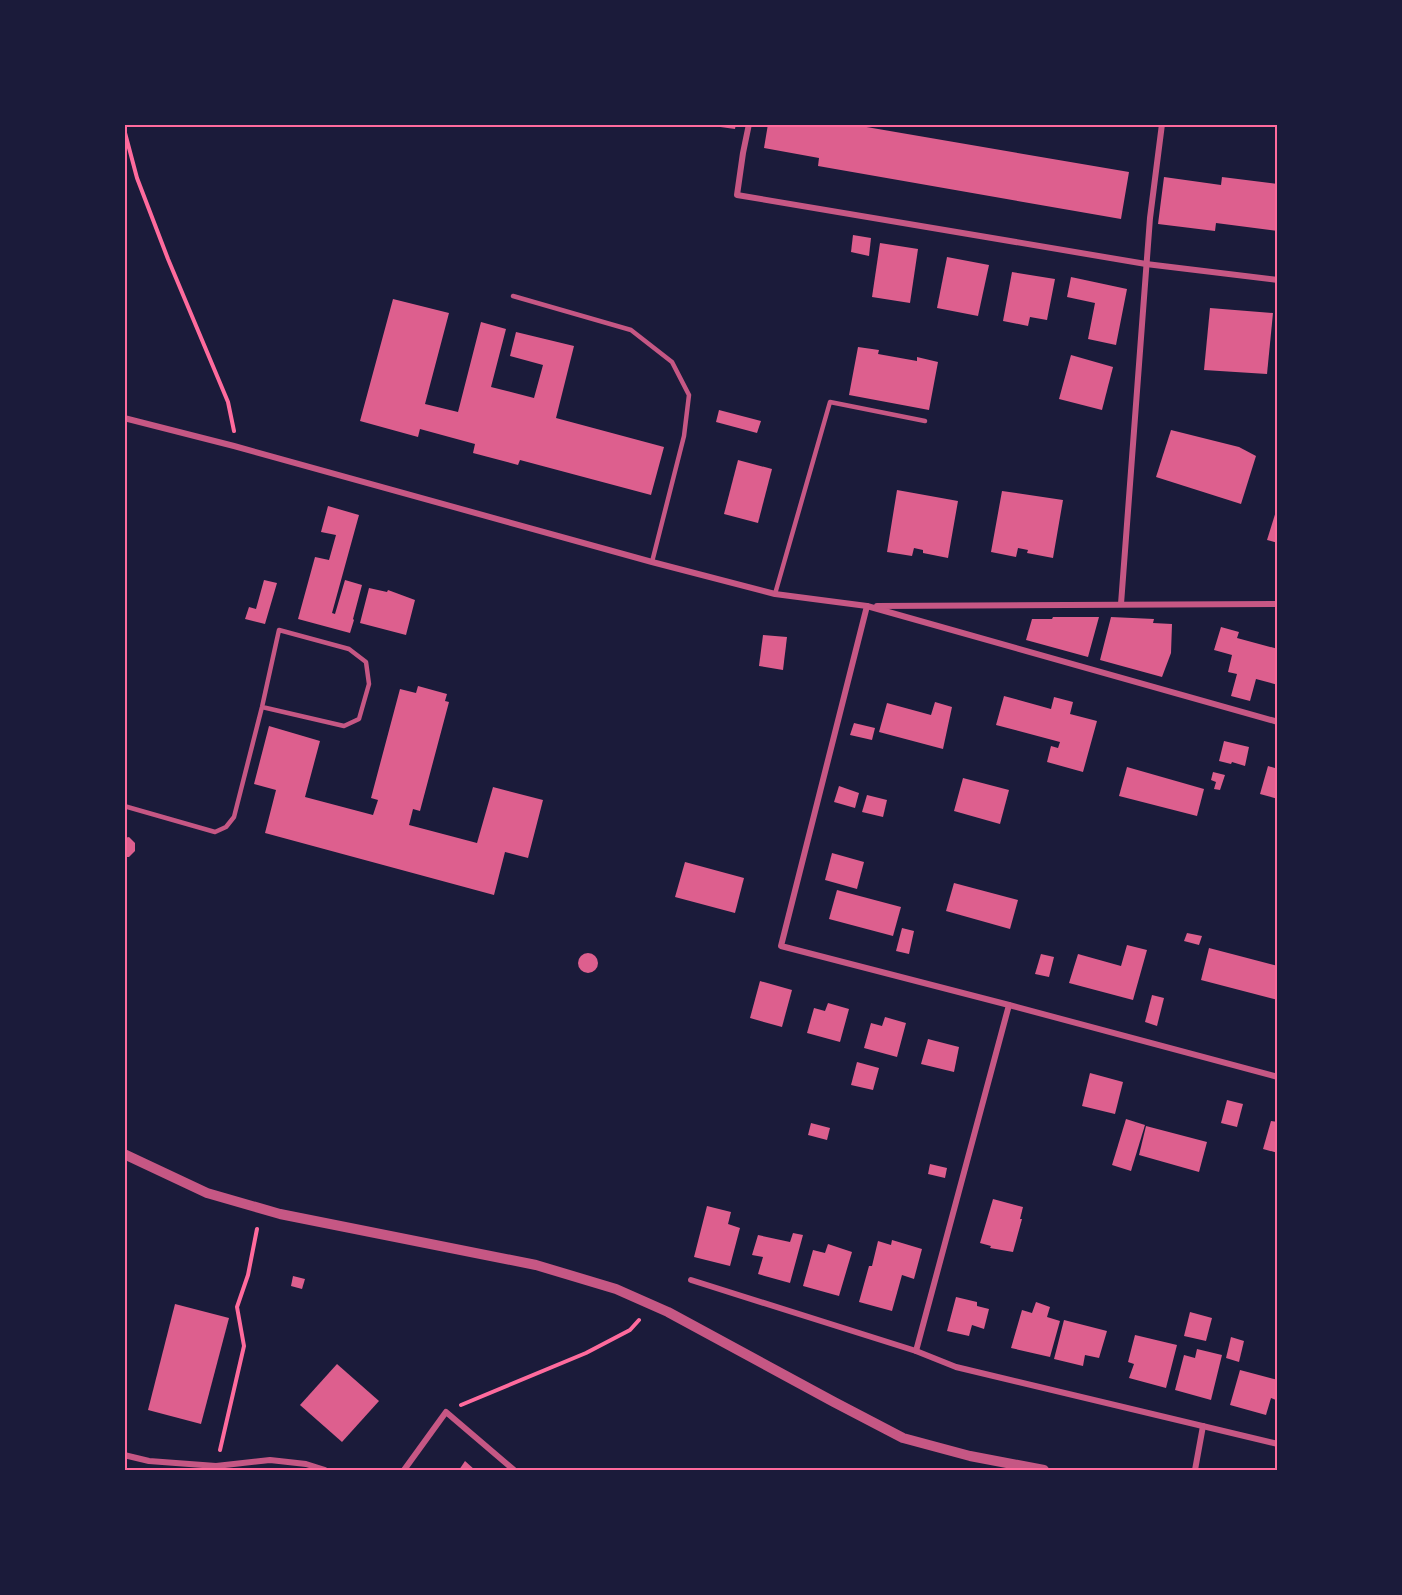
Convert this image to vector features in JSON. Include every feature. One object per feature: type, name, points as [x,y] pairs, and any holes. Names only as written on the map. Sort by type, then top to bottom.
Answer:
[{"type":"street","points":[[749,124],[737,195],[1146,264],[1278,280]]},
{"type":"street","points":[[1121,604],[1146,264],[1162,124]]},
{"type":"street","points":[[124,418],[775,594],[867,606],[1278,604]]},
{"type":"street","points":[[867,606],[1278,722]]},
{"type":"street","points":[[867,606],[781,946],[1278,1077]]},
{"type":"street","points":[[916,1351],[1009,1005]]},
{"type":"street","points":[[124,1154],[207,1193],[280,1214],[536,1265],[616,1289],[668,1312],[903,1438],[970,1456],[1044,1470]]},
{"type":"street","points":[[691,1280],[916,1351],[956,1367],[1278,1444]]},
{"type":"street","points":[[404,1470],[446,1412],[514,1470]]},
{"type":"street","points":[[1195,1470],[1203,1426]]},
{"type":"street","points":[[124,1455],[149,1461],[216,1468],[270,1460],[306,1464],[325,1470]]},
{"type":"lane","points":[[513,296],[631,330],[672,362],[689,395],[684,436],[652,562]]},
{"type":"lane","points":[[775,594],[830,402],[925,421]]},
{"type":"lane","points":[[124,806],[215,832],[226,827],[234,817],[279,630],[349,649],[366,662],[369,684],[359,719],[344,726],[262,706]]},
{"type":"path","points":[[124,129],[136,178],[228,402],[235,434],[224,431]]},
{"type":"path","points":[[216,1468],[244,1346],[237,1307],[248,1275],[257,1229]]},
{"type":"path","points":[[446,1412],[586,1353],[630,1330],[639,1320]]},
{"type":"building","points":[[713,124],[736,124],[735,129],[713,126]]},
{"type":"building","points":[[768,124],[849,124],[1129,172],[1121,219],[818,166],[819,158],[764,148]]},
{"type":"building","points":[[1164,177],[1221,185],[1222,177],[1278,184],[1278,231],[1216,223],[1215,231],[1158,224]]},
{"type":"building","points":[[853,235],[871,238],[869,256],[851,252]]},
{"type":"building","points":[[880,243],[918,249],[910,303],[872,297]]},
{"type":"building","points":[[947,257],[989,265],[978,316],[937,308]]},
{"type":"building","points":[[1012,272],[1055,279],[1047,320],[1030,317],[1028,326],[1003,321]]},
{"type":"building","points":[[1071,277],[1127,289],[1116,345],[1088,339],[1095,303],[1067,297]]},
{"type":"building","points":[[393,299],[449,313],[425,404],[458,412],[481,322],[506,329],[491,387],[534,398],[543,365],[510,356],[516,332],[574,346],[556,418],[664,447],[651,495],[520,460],[518,465],[473,453],[475,444],[420,429],[418,437],[360,421]]},
{"type":"building","points":[[1210,308],[1273,313],[1267,374],[1204,370]]},
{"type":"building","points":[[858,347],[879,350],[878,354],[917,361],[917,357],[938,362],[929,410],[849,395]]},
{"type":"building","points":[[1071,355],[1113,367],[1102,410],[1059,399]]},
{"type":"building","points":[[719,410],[761,421],[757,433],[716,422]]},
{"type":"building","points":[[1171,430],[1239,447],[1256,456],[1241,504],[1156,477]]},
{"type":"building","points":[[738,460],[772,469],[758,523],[724,514]]},
{"type":"building","points":[[897,490],[958,501],[948,558],[923,553],[923,550],[914,548],[912,556],[887,552]]},
{"type":"building","points":[[1002,491],[1063,500],[1053,558],[1027,553],[1028,550],[1018,548],[1016,557],[991,552]]},
{"type":"building","points":[[328,506],[359,515],[332,613],[335,614],[345,580],[362,585],[350,633],[298,619],[315,557],[329,560],[336,535],[321,532]]},
{"type":"building","points":[[1278,508],[1278,543],[1267,540]]},
{"type":"building","points":[[264,580],[277,583],[265,624],[245,619],[249,607],[256,609]]},
{"type":"building","points":[[369,588],[387,592],[388,590],[415,600],[406,635],[360,623]]},
{"type":"building","points":[[1053,617],[1099,617],[1088,657],[1026,640],[1032,619],[1052,619]]},
{"type":"building","points":[[1111,617],[1154,619],[1153,623],[1172,624],[1171,653],[1162,677],[1100,660]]},
{"type":"building","points":[[1221,627],[1239,632],[1237,638],[1278,649],[1278,685],[1256,679],[1250,701],[1231,696],[1237,674],[1228,672],[1232,655],[1214,650]]},
{"type":"building","points":[[763,635],[787,637],[783,670],[759,666]]},
{"type":"building","points":[[418,686],[447,694],[445,701],[449,702],[420,811],[413,809],[409,825],[477,843],[493,787],[543,800],[528,858],[505,852],[494,895],[265,833],[276,790],[254,784],[269,726],[320,741],[305,797],[373,815],[378,800],[371,798],[400,689],[416,693]]},
{"type":"building","points":[[1004,696],[1051,709],[1054,697],[1073,702],[1070,714],[1097,721],[1083,772],[1047,762],[1051,746],[1058,748],[1060,742],[996,725]]},
{"type":"building","points":[[935,702],[952,707],[943,749],[879,732],[887,703],[931,715]]},
{"type":"building","points":[[854,723],[875,728],[872,740],[850,735]]},
{"type":"building","points":[[1224,741],[1249,747],[1245,766],[1219,761]]},
{"type":"building","points":[[1268,766],[1278,769],[1278,799],[1260,794]]},
{"type":"building","points":[[1127,767],[1204,789],[1197,816],[1119,796]]},
{"type":"building","points":[[1213,772],[1225,775],[1220,790],[1214,789],[1216,782],[1211,780]]},
{"type":"building","points":[[963,778],[1009,790],[1000,824],[954,811]]},
{"type":"building","points":[[839,786],[859,793],[855,808],[834,802]]},
{"type":"building","points":[[867,795],[887,800],[883,817],[862,812]]},
{"type":"building","points":[[129,837],[135,843],[135,851],[129,857],[124,857],[124,838]]},
{"type":"building","points":[[832,853],[864,862],[857,889],[825,880]]},
{"type":"building","points":[[685,862],[744,878],[735,913],[675,897]]},
{"type":"building","points":[[954,883],[1018,900],[1010,929],[946,911]]},
{"type":"building","points":[[837,890],[901,907],[893,936],[829,919]]},
{"type":"building","points":[[902,928],[914,931],[909,954],[896,951]]},
{"type":"building","points":[[1187,933],[1202,936],[1199,945],[1184,941]]},
{"type":"building","points":[[1127,945],[1147,950],[1133,1000],[1069,983],[1078,954],[1121,966]]},
{"type":"building","points":[[1209,948],[1278,966],[1278,1000],[1201,980]]},
{"type":"building","points":[[584,953],[592,953],[598,959],[598,967],[592,973],[584,973],[578,967],[578,959]]},
{"type":"building","points":[[1041,954],[1054,957],[1049,977],[1035,974]]},
{"type":"building","points":[[760,981],[792,990],[782,1027],[750,1018]]},
{"type":"building","points":[[1152,995],[1164,998],[1157,1026],[1145,1022]]},
{"type":"building","points":[[828,1003],[849,1009],[840,1042],[807,1033],[814,1008],[825,1011]]},
{"type":"building","points":[[885,1017],[906,1023],[897,1057],[864,1048],[871,1023],[882,1026]]},
{"type":"building","points":[[928,1039],[959,1047],[954,1072],[921,1064]]},
{"type":"building","points":[[857,1062],[879,1068],[873,1090],[851,1085]]},
{"type":"building","points":[[1090,1073],[1123,1082],[1115,1114],[1082,1106]]},
{"type":"building","points":[[1227,1100],[1243,1104],[1237,1127],[1221,1123]]},
{"type":"building","points":[[1126,1119],[1145,1125],[1131,1171],[1112,1165]]},
{"type":"building","points":[[1271,1121],[1278,1122],[1278,1153],[1263,1149]]},
{"type":"building","points":[[811,1123],[830,1128],[827,1140],[808,1135]]},
{"type":"building","points":[[1146,1126],[1207,1142],[1199,1172],[1139,1155]]},
{"type":"building","points":[[930,1164],[947,1168],[945,1178],[928,1174]]},
{"type":"building","points":[[993,1199],[1023,1207],[1013,1252],[990,1248],[991,1246],[980,1243]]},
{"type":"building","points":[[707,1206],[731,1212],[728,1224],[740,1228],[730,1266],[694,1257]]},
{"type":"building","points":[[793,1233],[803,1235],[790,1283],[758,1274],[763,1257],[752,1255],[758,1235],[790,1242]]},
{"type":"building","points":[[892,1240],[922,1249],[914,1279],[902,1275],[892,1311],[859,1302],[878,1241],[891,1245]]},
{"type":"building","points":[[828,1244],[852,1252],[839,1296],[803,1286],[813,1250],[825,1253]]},
{"type":"building","points":[[293,1276],[305,1279],[302,1289],[291,1286]]},
{"type":"building","points":[[956,1297],[977,1302],[977,1306],[989,1309],[984,1329],[972,1325],[969,1336],[947,1331]]},
{"type":"building","points":[[1036,1302],[1050,1307],[1047,1317],[1060,1321],[1050,1357],[1011,1348],[1022,1310],[1032,1313]]},
{"type":"building","points":[[175,1304],[229,1318],[201,1424],[148,1410]]},
{"type":"building","points":[[1190,1312],[1212,1318],[1206,1341],[1184,1336]]},
{"type":"building","points":[[1064,1320],[1107,1331],[1099,1358],[1085,1355],[1083,1366],[1054,1359]]},
{"type":"building","points":[[1135,1335],[1177,1345],[1166,1388],[1129,1378],[1134,1364],[1128,1362]]},
{"type":"building","points":[[1231,1337],[1244,1341],[1239,1362],[1226,1358]]},
{"type":"building","points":[[1197,1349],[1222,1355],[1211,1400],[1175,1390],[1184,1355],[1195,1358]]},
{"type":"building","points":[[337,1364],[379,1401],[342,1442],[300,1405]]},
{"type":"building","points":[[1240,1370],[1278,1380],[1276,1400],[1271,1398],[1266,1415],[1230,1405]]},
{"type":"building","points":[[465,1461],[475,1470],[459,1470]]}]
